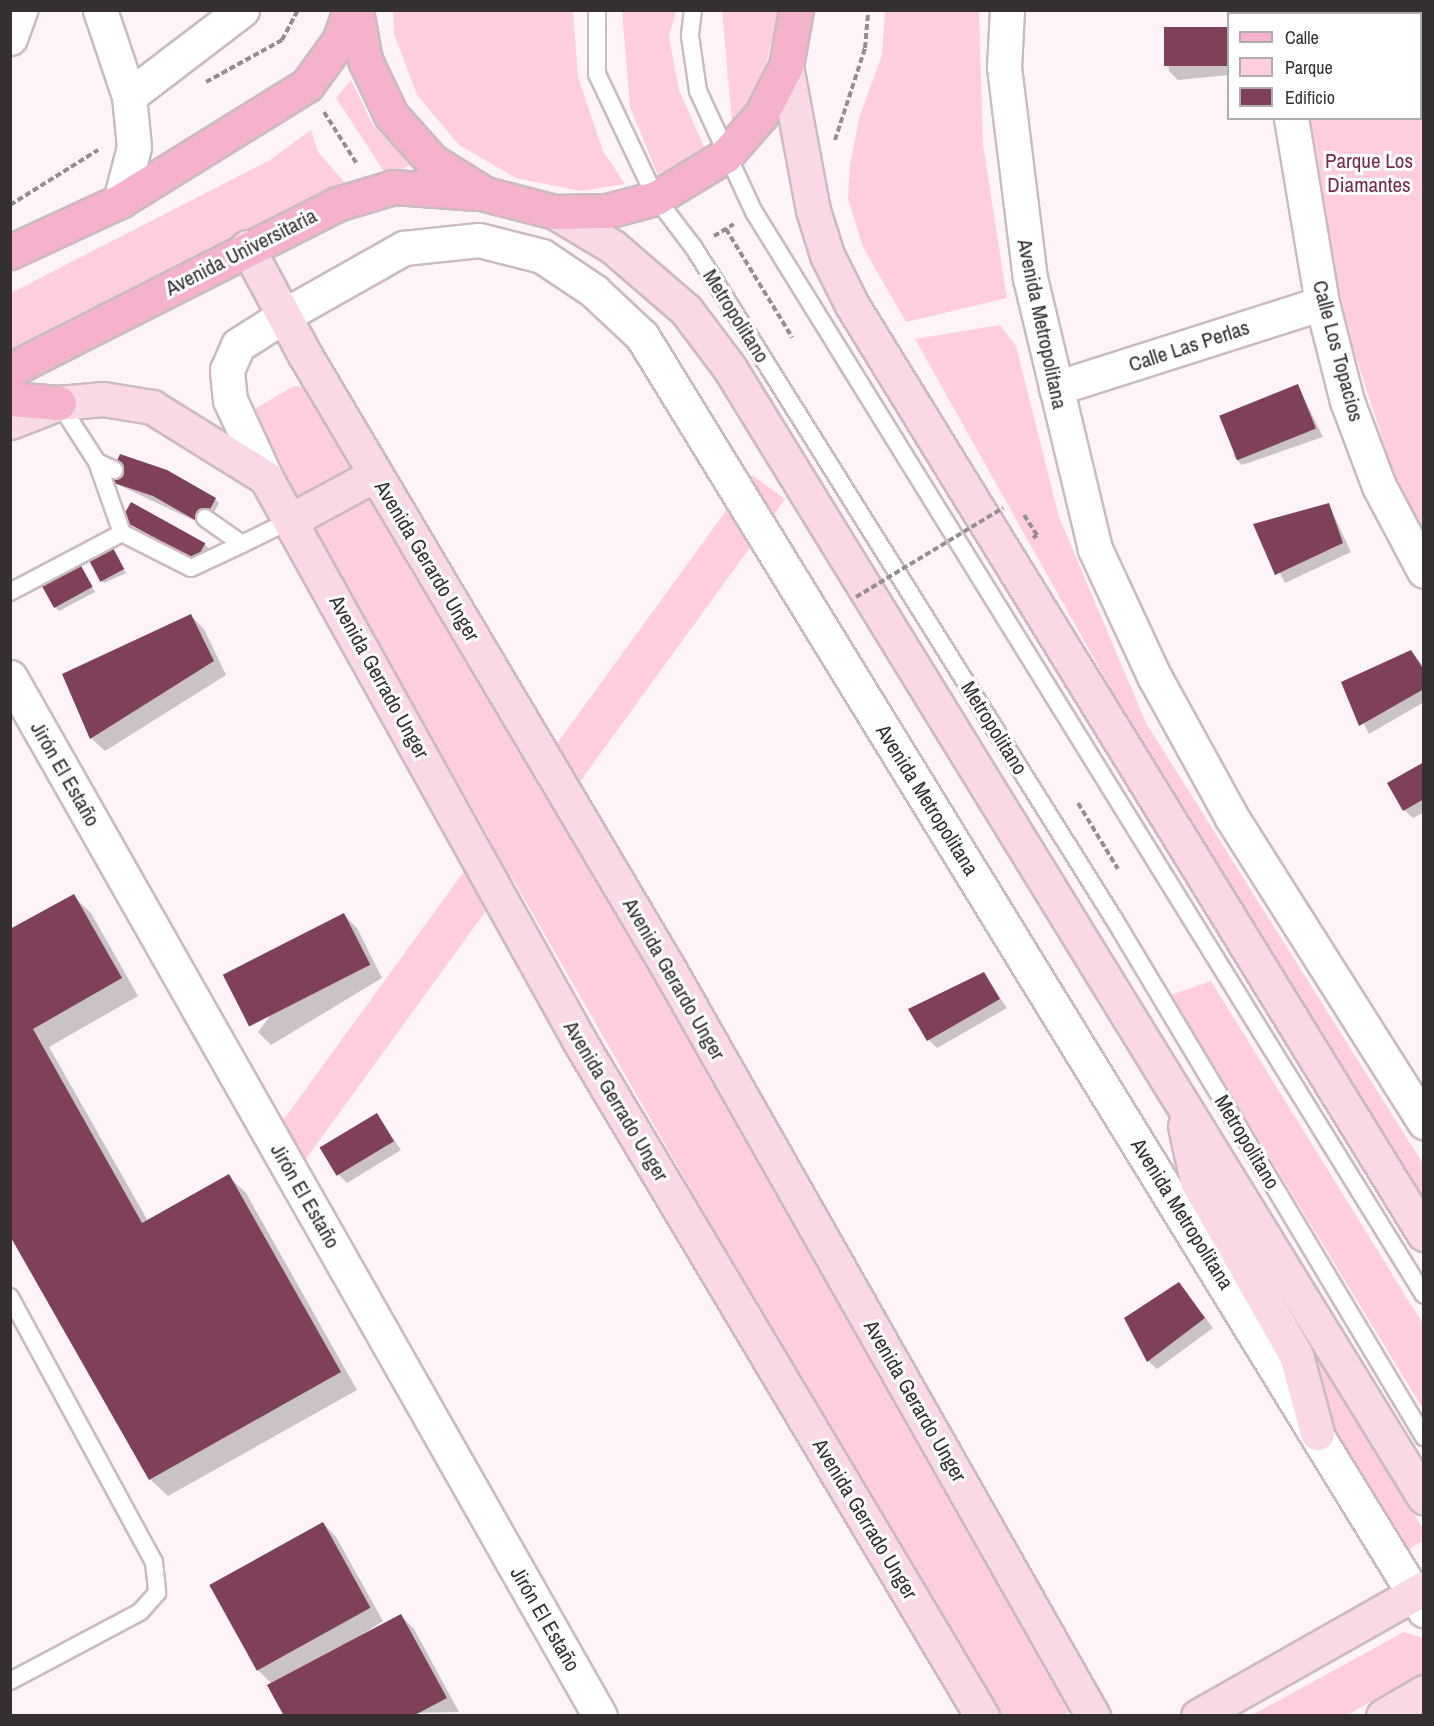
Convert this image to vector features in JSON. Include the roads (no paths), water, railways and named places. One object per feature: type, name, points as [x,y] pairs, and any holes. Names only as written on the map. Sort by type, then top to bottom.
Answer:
[{"type":"main road","points":[[10,252],[120,201],[307,85],[339,41],[350,10]]},
{"type":"main road","points":[[356,10],[365,60],[391,115],[432,161],[485,194],[555,212],[607,211],[656,198],[725,156],[761,115],[796,31]]},
{"type":"main road","points":[[796,31],[813,210],[827,255],[852,304],[1424,1234]]},
{"type":"main road","name":"Avenida Universitaria","points":[[10,370],[247,248],[374,191],[415,186],[485,194]]},
{"type":"main road","points":[[555,212],[613,247],[686,310],[729,367],[1424,1497]]},
{"type":"main road","name":"Avenida Gerardo Unger","points":[[247,248],[376,474],[675,979],[1094,1716]]},
{"type":"main road","points":[[10,399],[59,403]]},
{"type":"main road","name":"Avenida Gerrado Unger","points":[[10,422],[59,403],[104,399],[152,407],[266,478],[293,519],[580,1042],[982,1716]]},
{"type":"main road","points":[[293,519],[376,474]]},
{"type":"main road","points":[[1179,1101],[1197,1181],[1296,1355],[1317,1433]]},
{"type":"main road","points":[[1198,1716],[1420,1597]]},
{"type":"main road","points":[[1383,1716],[1424,1692]]},
{"type":"street","points":[[10,38],[20,10]]},
{"type":"street","points":[[100,10],[130,110],[134,147],[120,201]]},
{"type":"street","points":[[130,110],[242,10]]},
{"type":"street","name":"Avenida Metropolitana","points":[[1006,10],[1004,67],[1014,182],[1056,388],[1095,549],[1154,676],[1232,818],[1424,1122]]},
{"type":"street","name":"Calle Los Topacios","points":[[1292,120],[1322,303],[1367,454],[1424,571]]},
{"type":"street","name":"Avenida Metropolitana","points":[[285,315],[404,248],[479,240],[542,256],[594,291],[642,336],[1420,1597]]},
{"type":"street","name":"Calle Las Perlas","points":[[1056,388],[1322,303]]},
{"type":"street","name":"Avenida Gerrado Unger","points":[[266,478],[230,400],[227,370],[238,345],[285,315]]},
{"type":"street","name":"Jirón El Estaño","points":[[10,677],[600,1716]]},
{"type":"lane","name":"Metropolitano","points":[[597,10],[597,74],[656,198],[694,248],[1114,919],[1424,1437]]},
{"type":"lane","points":[[693,10],[692,66],[725,156],[754,212],[1424,1295]]},
{"type":"lane","points":[[59,403],[97,462],[122,532],[191,568],[293,519]]},
{"type":"lane","points":[[97,462],[114,470]]},
{"type":"lane","points":[[205,518],[242,544]]},
{"type":"lane","points":[[10,592],[122,532]]},
{"type":"lane","points":[[10,1297],[154,1562],[157,1593],[140,1612],[10,1681]]},
{"type":"park label","name":"Parque Los Diamantes","points":[[1369,173]]}]
